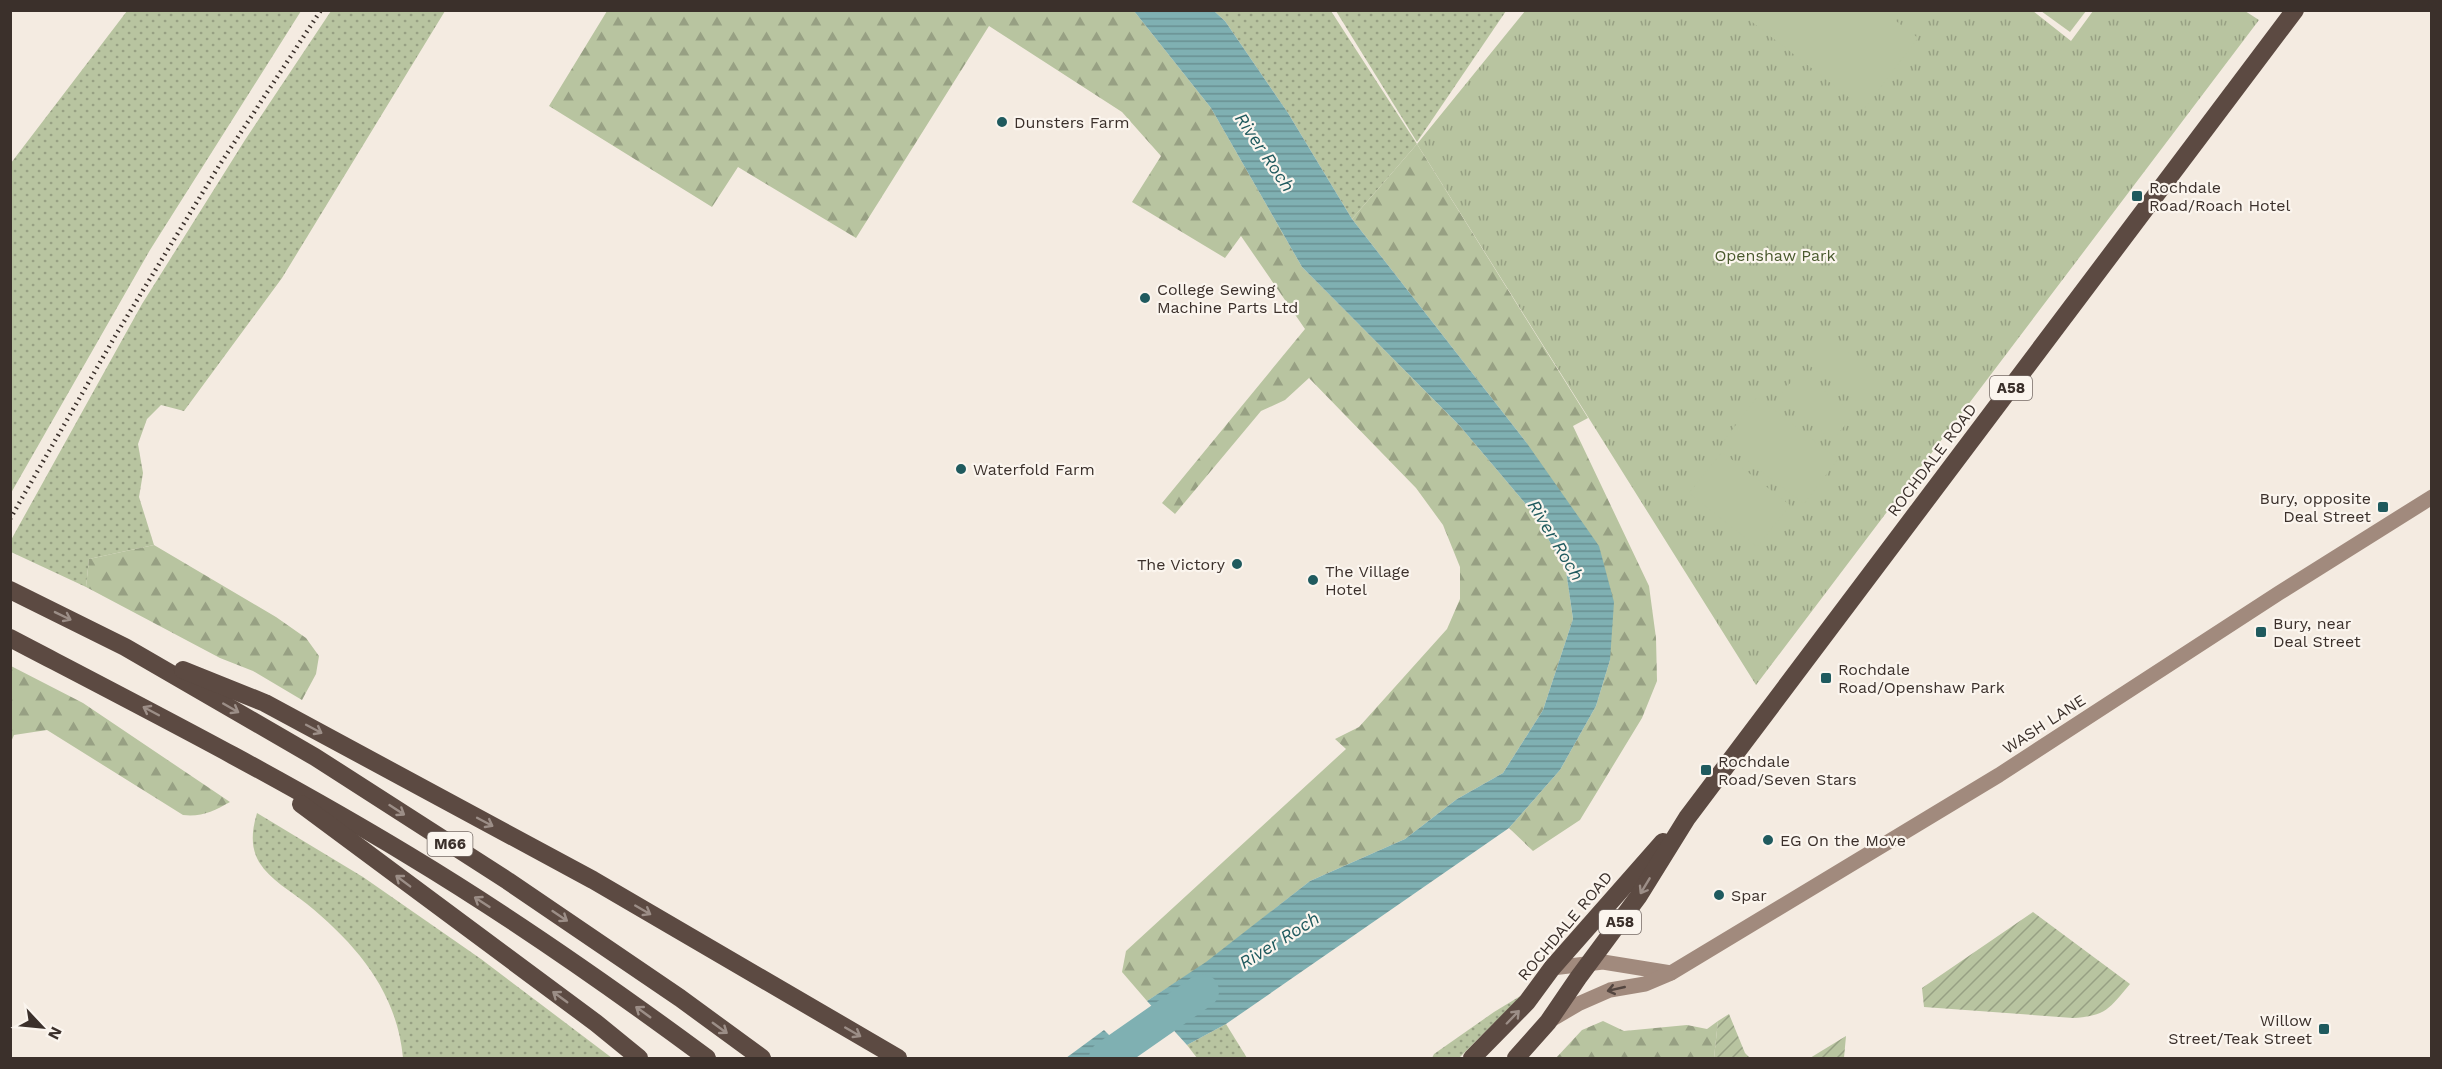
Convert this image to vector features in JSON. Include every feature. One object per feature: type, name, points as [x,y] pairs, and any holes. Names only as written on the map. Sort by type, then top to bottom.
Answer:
[{"type":"highway","name":"ROCHDALE ROAD","points":[[1516,1059],[1548,1022],[1638,897],[1687,818],[2295,10]]},
{"type":"highway","name":"M66","points":[[10,590],[126,647],[265,703],[593,880],[898,1059]]},
{"type":"highway","name":"M66","points":[[10,638],[240,758],[408,855],[608,986],[707,1059]]},
{"type":"highway","name":"M66","points":[[126,647],[315,758],[508,881],[680,998],[762,1059]]},
{"type":"highway","name":"M66","points":[[240,758],[596,1023],[639,1059]]},
{"type":"highway","name":"ROCHDALE ROAD","points":[[1472,1059],[1527,1002],[1552,968],[1640,866],[1687,818]]},
{"type":"main road","name":"WASH LANE","points":[[1548,1022],[1578,1004],[1610,990],[1645,984],[1671,973],[1999,775],[2279,593],[2432,497]]},
{"type":"main road","points":[[1552,968],[1603,962],[1671,973]]},
{"type":"green space","points":[[127,11],[301,11],[150,250],[11,493],[11,163]]},
{"type":"green space","points":[[331,11],[445,11],[282,278],[184,411],[161,405],[147,419],[138,444],[143,473],[139,497],[154,545],[89,559],[86,587],[11,552],[11,540],[142,304],[245,140]]},
{"type":"green space","points":[[607,11],[1134,11],[1211,108],[1302,267],[1459,425],[1535,515],[1566,571],[1573,619],[1543,710],[1503,773],[1457,799],[1405,839],[1310,881],[1206,963],[1147,1001],[1122,972],[1126,951],[1346,749],[1335,739],[1359,727],[1447,629],[1460,599],[1460,567],[1443,525],[1416,488],[1309,378],[1285,400],[1261,411],[1175,514],[1162,503],[1305,329],[1241,236],[1225,258],[1132,202],[1161,156],[1122,112],[989,26],[856,238],[738,167],[712,207],[549,106]]},
{"type":"green space","points":[[1214,11],[1331,11],[1417,144],[1352,219],[1288,113],[1225,21]]},
{"type":"green space","points":[[1336,11],[1506,11],[1417,142]]},
{"type":"green space","name":"Openshaw Park","points":[[1525,11],[2033,11],[2071,41],[2093,11],[2245,11],[2259,20],[1756,685],[1417,144]]},
{"type":"green space","points":[[1738,11],[1883,11],[1918,38],[1864,109]]},
{"type":"green space","points":[[2041,11],[2086,11],[2070,32]]},
{"type":"green space","points":[[1417,144],[1588,418],[1573,426],[1649,586],[1656,638],[1657,681],[1642,718],[1580,820],[1533,851],[1509,828],[1560,770],[1596,706],[1610,660],[1526,442],[1352,219]]},
{"type":"green space","points":[[1826,335],[1880,377],[1860,404],[1805,362]]},
{"type":"green space","points":[[1799,372],[1854,414],[1833,440],[1778,398]]},
{"type":"green space","points":[[1757,397],[1838,459],[1804,504],[1723,442]]},
{"type":"green space","points":[[1722,452],[1790,505],[1757,547],[1689,493]]},
{"type":"green space","points":[[154,545],[276,617],[306,638],[319,656],[316,674],[302,700],[253,671],[220,658],[86,587],[89,559]]},
{"type":"green space","points":[[11,666],[83,703],[230,802],[208,813],[183,815],[47,730],[14,735],[11,742]]},
{"type":"green space","points":[[257,813],[363,877],[481,959],[612,1058],[403,1058],[392,1012],[372,972],[342,936],[307,904],[275,880],[259,862],[254,850],[253,838]]},
{"type":"green space","points":[[2033,912],[2130,984],[2106,1010],[2073,1018],[1924,1007],[1922,988]]},
{"type":"green space","points":[[1522,995],[1459,1058],[1432,1058],[1434,1054],[1494,1012]]},
{"type":"green space","points":[[1729,1014],[1745,1053],[1750,1058],[1714,1058],[1718,1021]]},
{"type":"green space","points":[[1603,1021],[1624,1031],[1687,1025],[1707,1029],[1718,1021],[1714,1058],[1556,1058],[1582,1030]]},
{"type":"green space","points":[[1226,1024],[1247,1058],[1197,1058],[1187,1045]]},
{"type":"green space","points":[[1846,1036],[1844,1058],[1810,1058]]},
{"type":"water","points":[[1134,11],[1214,11],[1225,21],[1288,113],[1352,219],[1526,442],[1599,546],[1614,602],[1610,660],[1596,706],[1560,770],[1509,828],[1226,1024],[1187,1045],[1147,1001],[1206,962],[1310,881],[1405,839],[1457,799],[1503,773],[1543,710],[1573,619],[1566,571],[1535,515],[1459,425],[1302,267],[1211,108]]},
{"type":"water","points":[[1104,1030],[1132,1058],[1066,1058]]},
{"type":"waterway","name":"River Roch","points":[[1106,1058],[1202,991]]},
{"type":"railway","points":[[10,519],[117,333],[217,169],[321,10]]},
{"type":"place","name":"Dunsters Farm","points":[[1002,122]]},
{"type":"place","name":"Rochdale Road/Roach Hotel","points":[[2137,196]]},
{"type":"place","name":"College Sewing Machine Parts Ltd","points":[[1145,298]]},
{"type":"place","name":"Waterfold Farm","points":[[961,469]]},
{"type":"place","name":"Bury, opposite Deal Street","points":[[2383,507]]},
{"type":"place","name":"The Victory","points":[[1237,564]]},
{"type":"place","name":"The Village Hotel","points":[[1313,580]]},
{"type":"place","name":"Bury, near Deal Street","points":[[2261,632]]},
{"type":"place","name":"Rochdale Road/Openshaw Park","points":[[1826,678]]},
{"type":"place","name":"Rochdale Road/Seven Stars","points":[[1706,770]]},
{"type":"place","name":"EG On the Move","points":[[1768,840]]},
{"type":"place","name":"Spar","points":[[1719,895]]},
{"type":"place","name":"Willow Street/Teak Street","points":[[2324,1029]]}]
